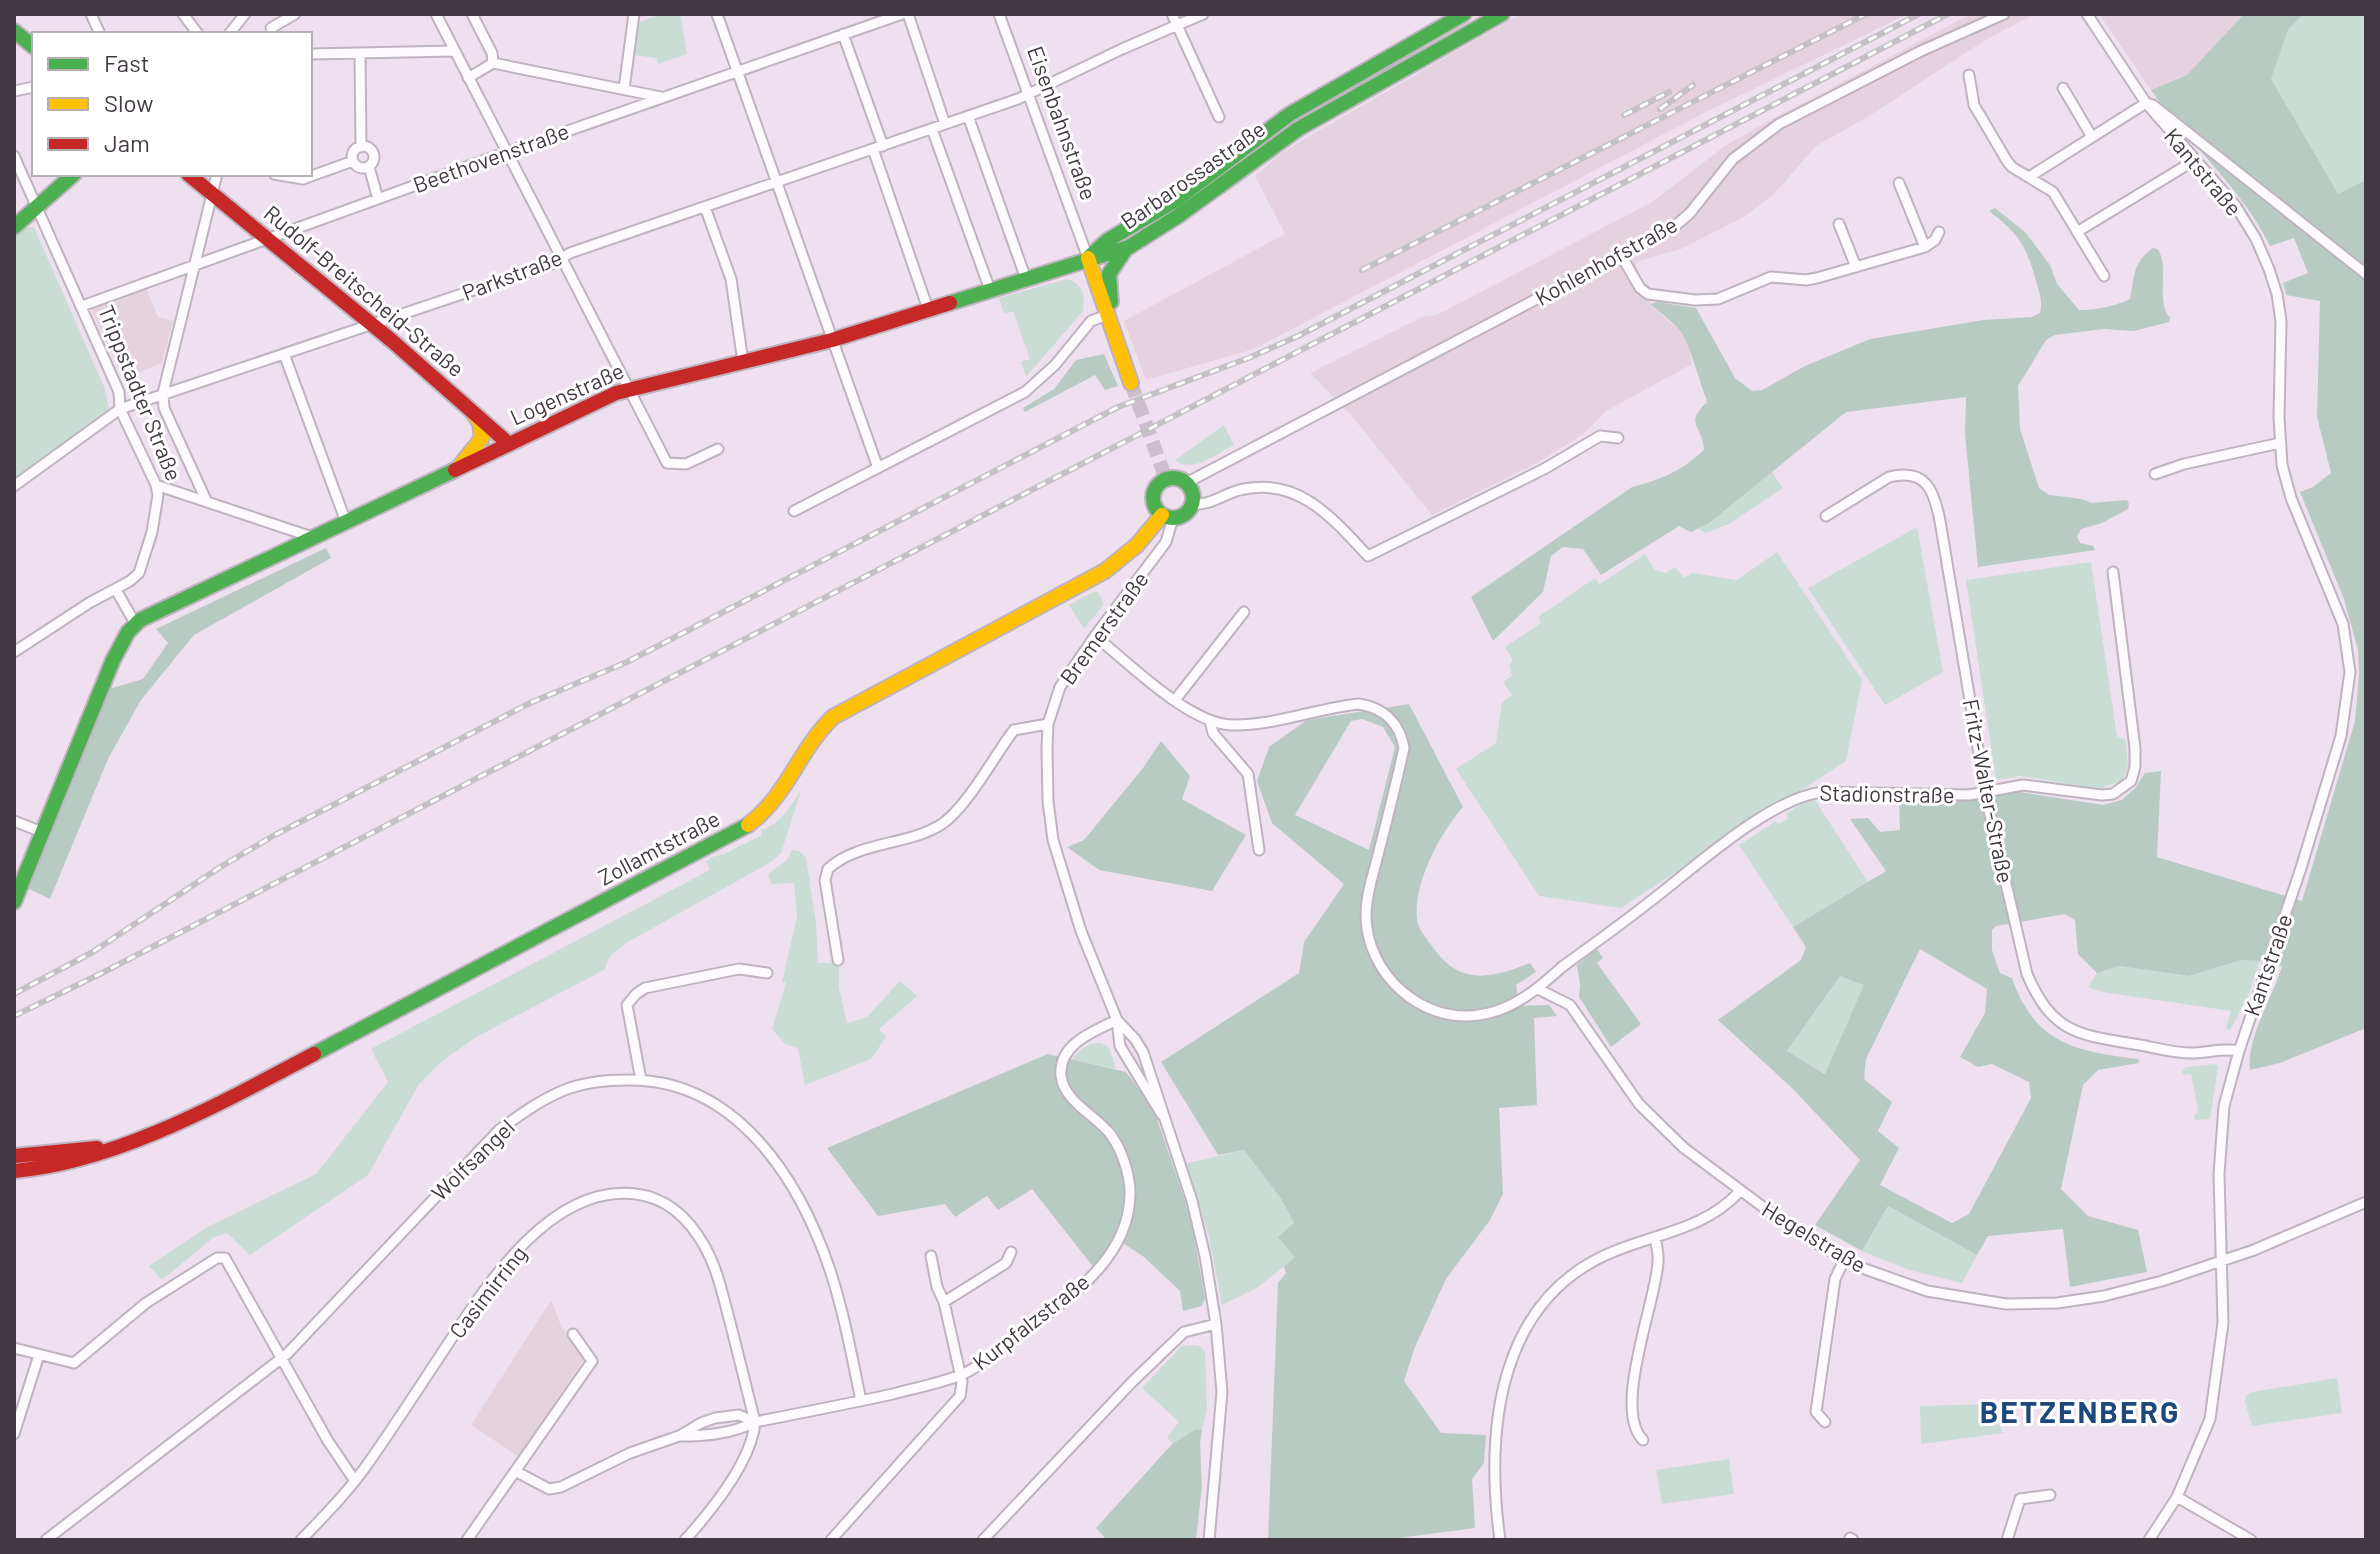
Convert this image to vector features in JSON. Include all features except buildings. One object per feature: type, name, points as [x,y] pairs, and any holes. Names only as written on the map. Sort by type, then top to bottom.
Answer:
[{"type":"main road","name":"Barbarossastraße","points":[[1088,258],[1108,240],[1176,200],[1290,114],[1464,14]]},
{"type":"main road","name":"Barbarossastraße","points":[[1088,258],[1129,247],[1178,216],[1298,129],[1502,14]]},
{"type":"main road","points":[[14,31],[32,45]]},
{"type":"main road","points":[[14,227],[72,176]]},
{"type":"main road","name":"Rudolf-Breitscheid-Straße","points":[[190,176],[373,324],[509,444]]},
{"type":"main road","points":[[1107,315],[1111,301],[1107,284],[1110,265],[1129,247]]},
{"type":"main road","name":"Logenstraße","points":[[135,623],[603,398],[832,340],[1088,258]]},
{"type":"main road","name":"Eisenbahnstraße","points":[[1088,258],[1131,383]]},
{"type":"main road","points":[[459,468],[482,438],[480,423],[469,407]]},
{"type":"main road","points":[[1165,475],[1186,483],[1192,491],[1192,504],[1182,515],[1167,516],[1154,506],[1156,486],[1165,475]]},
{"type":"main road","name":"Zollamtstraße","points":[[14,1171],[63,1166],[106,1153],[221,1103],[747,826],[774,806],[792,779],[812,738],[833,717],[1105,571],[1167,516]]},
{"type":"main road","points":[[14,902],[113,660],[135,623]]},
{"type":"main road","name":"Zollamtstraße","points":[[14,1156],[117,1146]]},
{"type":"street","points":[[183,14],[196,32]]},
{"type":"street","points":[[231,32],[245,14]]},
{"type":"street","points":[[275,29],[295,14]]},
{"type":"street","points":[[436,14],[667,463],[686,464],[718,449]]},
{"type":"street","points":[[468,78],[493,63],[492,53],[472,14]]},
{"type":"street","points":[[624,89],[634,14],[641,14]]},
{"type":"street","points":[[717,14],[878,468]]},
{"type":"street","points":[[867,14],[871,25]]},
{"type":"street","points":[[905,14],[945,124]]},
{"type":"street","name":"Beethovenstraße","points":[[82,306],[508,152],[905,14]]},
{"type":"street","name":"Eisenbahnstraße","points":[[999,14],[1088,258]]},
{"type":"street","points":[[1172,14],[1219,117]]},
{"type":"street","name":"Parkstraße","points":[[14,486],[120,409],[968,116],[1028,94],[1203,14]]},
{"type":"street","name":"Kohlenhofstraße","points":[[1186,483],[1621,255],[1682,220],[1733,159],[1779,124],[1921,51],[2004,14]]},
{"type":"street","name":"Kantstraße","points":[[2087,14],[2146,103],[2235,205],[2256,239],[2277,294],[2282,337],[2282,465],[2291,498],[2343,624],[2350,672],[2341,736],[2239,1051],[2221,1127],[2223,1323],[2210,1419],[2177,1497],[2149,1540]]},
{"type":"street","points":[[843,34],[928,309]]},
{"type":"street","points":[[312,54],[454,51]]},
{"type":"street","points":[[360,53],[361,147]]},
{"type":"street","points":[[493,63],[665,98]]},
{"type":"street","points":[[1969,75],[1970,92],[1980,117],[2007,161],[2053,192],[2104,276]]},
{"type":"street","points":[[2063,88],[2092,137]]},
{"type":"street","points":[[2029,177],[2146,103],[2158,108],[2366,274]]},
{"type":"street","points":[[968,116],[1026,279]]},
{"type":"street","points":[[932,129],[990,290]]},
{"type":"street","points":[[353,161],[355,151],[361,147],[368,147],[374,154],[369,167],[378,199]]},
{"type":"street","name":"Trippstadter Straße","points":[[14,156],[119,392],[120,409],[156,485],[157,505],[139,573],[116,590],[16,647]]},
{"type":"street","points":[[2077,232],[2195,160]]},
{"type":"street","points":[[353,161],[359,167],[369,167]]},
{"type":"street","points":[[312,176],[353,161]]},
{"type":"street","points":[[163,393],[217,176]]},
{"type":"street","points":[[286,176],[303,179],[311,176]]},
{"type":"street","points":[[1899,183],[1925,247]]},
{"type":"street","points":[[705,207],[731,279],[743,362]]},
{"type":"street","points":[[1839,224],[1856,267]]},
{"type":"street","points":[[1621,255],[1644,291],[1695,300],[1728,297],[1771,277],[1806,280],[1856,267],[1925,247],[1935,240],[1939,232]]},
{"type":"street","points":[[794,511],[1025,392],[1055,365],[1091,321],[1107,315]]},
{"type":"street","points":[[284,354],[346,522]]},
{"type":"street","name":"Trippstadter Straße","points":[[163,393],[164,408],[206,500]]},
{"type":"street","points":[[1192,504],[1203,505],[1244,489],[1285,489],[1314,502],[1368,556],[1544,469],[1600,436],[1618,438]]},
{"type":"street","points":[[2155,474],[2184,464],[2280,443]]},
{"type":"street","name":"Fritz-Walter-Straße","points":[[1826,516],[1889,477],[1901,474],[1915,475],[1932,492],[1940,521],[1985,790],[2027,974],[2039,1000],[2053,1017],[2070,1029],[2091,1037],[2190,1053],[2222,1049],[2239,1051]]},
{"type":"street","points":[[156,485],[313,537]]},
{"type":"street","name":"Bremerstraße","points":[[1162,1115],[1120,1046],[1117,1020],[1081,931],[1053,840],[1048,801],[1048,724],[1060,687],[1166,542],[1171,533],[1167,516]]},
{"type":"street","name":"Stadionstraße","points":[[1210,721],[1244,724],[1359,704],[1372,706],[1390,717],[1404,748],[1366,911],[1367,931],[1375,956],[1388,978],[1406,996],[1429,1009],[1456,1016],[1480,1015],[1501,1009],[1538,989],[1562,967],[1722,847],[1800,796],[1824,792],[1969,795],[2023,785],[2113,794],[2131,781],[2135,748],[2113,572]]},
{"type":"street","points":[[116,590],[135,623]]},
{"type":"street","points":[[1175,700],[1244,612]]},
{"type":"street","points":[[1095,636],[1175,700],[1210,721],[1213,733],[1248,774],[1259,850]]},
{"type":"street","points":[[838,960],[825,880],[828,869],[847,857],[942,824],[959,808],[1014,730],[1048,724]]},
{"type":"street","points":[[14,821],[42,832]]},
{"type":"street","points":[[641,1080],[627,1005],[636,994],[645,988],[739,969],[767,973]]},
{"type":"street","name":"Hegelstraße","points":[[1538,989],[1570,1005],[1623,1083],[1651,1117],[1684,1148],[1740,1191],[1844,1260],[1927,1291],[1978,1301],[2030,1305],[2127,1291],[2220,1261],[2311,1227],[2366,1202]]},
{"type":"street","name":"Bremerstraße","points":[[1117,1020],[1143,1052],[1192,1201],[1205,1256],[1216,1324],[1222,1392],[1209,1540]]},
{"type":"street","name":"Kurpfalzstraße","points":[[679,1436],[704,1436],[741,1429],[755,1422],[861,1401],[961,1375],[1063,1302],[1091,1277],[1121,1238],[1130,1191],[1126,1170],[1111,1135],[1069,1094],[1063,1085],[1061,1066],[1064,1056],[1076,1042],[1117,1020]]},
{"type":"street","name":"Wolfsangel","points":[[46,1540],[281,1359],[311,1331],[499,1130],[535,1104],[567,1089],[592,1083],[641,1080],[674,1085],[712,1100],[741,1122],[777,1165],[809,1219],[829,1268],[848,1336],[861,1401]]},
{"type":"street","points":[[1500,1540],[1495,1494],[1495,1435],[1505,1377],[1521,1337],[1547,1299],[1600,1257],[1707,1218],[1728,1204],[1740,1191]]},
{"type":"street","name":"Casimirring","points":[[301,1540],[355,1481],[464,1319],[506,1263],[549,1221],[578,1205],[608,1194],[632,1194],[659,1201],[679,1213],[697,1234],[717,1274],[755,1422]]},
{"type":"street","points":[[1643,1440],[1636,1430],[1631,1394],[1659,1261],[1655,1237]]},
{"type":"street","points":[[944,1302],[1006,1263],[1011,1252]]},
{"type":"street","points":[[831,1540],[960,1396],[963,1387],[961,1375],[931,1256]]},
{"type":"street","points":[[14,1348],[65,1362],[81,1360],[116,1326],[146,1303],[217,1258],[225,1258],[328,1441],[355,1481]]},
{"type":"street","points":[[1825,1422],[1816,1412],[1835,1279],[1844,1260]]},
{"type":"street","points":[[983,1540],[1132,1382],[1184,1332],[1216,1324]]},
{"type":"street","points":[[467,1540],[592,1361],[573,1334]]},
{"type":"street","points":[[14,1434],[39,1355]]},
{"type":"street","name":"Kurpfalzstraße","points":[[515,1471],[549,1489],[561,1487],[630,1453],[679,1436],[715,1418],[739,1415],[755,1422]]},
{"type":"street","points":[[685,1540],[735,1473],[754,1438],[755,1422]]},
{"type":"street","points":[[2007,1540],[2020,1499],[2050,1495]]},
{"type":"street","points":[[2177,1497],[2251,1540]]},
{"type":"shaded area","points":[[1521,14],[1908,14],[1708,111],[1254,349],[1146,380],[1124,321],[1285,234],[1255,176],[1306,138]]},
{"type":"shaded area","points":[[1971,14],[2035,14],[1987,39],[1869,116],[1816,146],[1774,194],[1744,217],[1681,249],[1635,262],[1650,304],[1679,330],[1689,348],[1692,364],[1606,411],[1584,434],[1537,463],[1432,515],[1350,414],[1310,373],[1422,317],[1437,315],[1652,202],[1725,146]]},
{"type":"shaded area","points":[[2099,14],[2244,14],[2187,75],[2151,90]]},
{"type":"shaded area","points":[[146,288],[158,317],[173,321],[162,363],[123,378],[91,308]]},
{"type":"shaded area","points":[[551,1300],[561,1326],[583,1360],[519,1457],[471,1425]]},
{"type":"green space","points":[[661,14],[680,14],[687,54],[658,64],[656,58],[634,55],[637,23]]},
{"type":"green space","points":[[2244,14],[2304,14],[2288,30],[2271,79],[2338,194],[2366,180],[2366,1028],[2280,1063],[2250,1070],[2256,1031],[2282,966],[2241,960],[2189,976],[2119,966],[2097,973],[2078,954],[2075,920],[2065,914],[1996,926],[1992,930],[1992,950],[2000,973],[2012,978],[2021,1000],[2045,1031],[2077,1047],[2138,1059],[2139,1063],[2098,1070],[2083,1085],[2061,1189],[2088,1216],[2138,1230],[2147,1272],[2070,1287],[2063,1229],[1988,1236],[1977,1255],[1888,1206],[1862,1251],[1815,1225],[1860,1160],[1793,1089],[1718,1020],[1801,960],[1806,947],[1793,927],[1886,871],[1850,819],[1868,818],[1880,832],[1900,830],[1899,799],[1972,800],[2019,792],[2103,805],[2122,800],[2145,773],[2161,771],[2157,857],[2302,901],[2355,721],[2358,650],[2344,599],[2300,492],[2313,487],[2331,473],[2317,417],[2320,301],[2286,295],[2283,283],[2308,273],[2294,238],[2270,246],[2245,204],[2151,90],[2187,75]],"holes":[[[1920,949],[1987,989],[1985,1013],[1960,1057],[1978,1067],[1992,1064],[2029,1082],[2031,1098],[1969,1214],[1952,1223],[1880,1185],[1899,1148],[1878,1131],[1892,1102],[1864,1079],[1866,1059]],[[1840,976],[1864,985],[1825,1074],[1787,1051]]]},
{"type":"green space","points":[[2304,14],[2366,14],[2366,180],[2338,195],[2270,79],[2288,30]]},
{"type":"green space","points":[[1995,208],[2026,233],[2050,265],[2057,284],[2079,310],[2105,307],[2130,299],[2141,259],[2153,248],[2158,249],[2161,258],[2163,302],[2169,322],[2134,331],[2104,329],[2055,335],[2046,340],[2018,386],[2020,429],[2039,488],[2049,495],[2091,503],[2127,500],[2129,504],[2128,509],[2102,523],[2081,529],[2077,536],[2080,543],[2093,546],[2095,550],[1978,567],[1965,434],[1966,397],[1846,412],[1709,523],[1691,532],[1679,526],[1601,575],[1583,549],[1563,547],[1551,556],[1543,592],[1493,641],[1471,597],[1632,487],[1670,474],[1704,450],[1695,421],[1707,402],[1691,354],[1680,331],[1650,304],[1657,302],[1696,308],[1735,378],[1752,391],[1762,390],[1805,366],[1870,339],[1983,320],[2032,317],[2040,313],[2041,304],[2032,269],[2020,241],[1989,211]]},
{"type":"green space","points":[[34,227],[105,389],[109,409],[14,479],[14,237],[24,228]]},
{"type":"green space","points":[[1067,279],[1082,291],[1083,311],[1026,377],[1021,362],[1030,359],[1013,311],[1004,314],[999,298]]},
{"type":"green space","points":[[1104,354],[1118,386],[1105,390],[1095,375],[1025,412],[1023,408],[1054,389],[1076,360]]},
{"type":"green space","points":[[1224,425],[1234,445],[1197,464],[1182,464],[1175,460]]},
{"type":"green space","points":[[1772,472],[1783,488],[1729,524],[1705,533],[1698,528]]},
{"type":"green space","points":[[1917,527],[1943,672],[1885,705],[1808,588]]},
{"type":"green space","points":[[326,548],[331,558],[194,635],[141,700],[108,759],[50,899],[29,889],[109,689],[143,679],[168,643],[156,629]]},
{"type":"green space","points":[[1777,552],[1862,680],[1846,761],[1621,908],[1539,896],[1456,769],[1496,743],[1502,702],[1512,695],[1503,682],[1512,676],[1509,666],[1513,660],[1505,647],[1541,623],[1538,617],[1595,578],[1600,584],[1645,554],[1655,570],[1666,573],[1675,567],[1684,578],[1692,573],[1737,580]]},
{"type":"green space","points":[[2091,562],[2117,736],[2126,741],[2128,766],[2123,780],[2100,789],[2021,776],[1996,780],[1966,580]]},
{"type":"green space","points":[[1098,592],[1104,604],[1084,629],[1069,605]]},
{"type":"green space","points":[[1409,704],[1463,807],[1437,845],[1424,875],[1417,905],[1419,926],[1442,959],[1465,973],[1476,976],[1502,973],[1530,963],[1536,972],[1516,985],[1519,1006],[1549,1005],[1557,1016],[1534,1018],[1537,1105],[1499,1108],[1503,1194],[1490,1220],[1446,1279],[1415,1347],[1404,1381],[1441,1433],[1486,1435],[1484,1463],[1472,1479],[1475,1528],[1398,1540],[1268,1540],[1278,1283],[1286,1273],[1284,1267],[1295,1257],[1278,1237],[1294,1223],[1282,1200],[1244,1150],[1218,1155],[1161,1062],[1299,973],[1304,942],[1344,884],[1272,823],[1257,781],[1269,747],[1307,720]],"holes":[[[1362,719],[1383,727],[1395,747],[1369,850],[1295,815],[1351,721]]]},
{"type":"green space","points":[[1161,741],[1190,776],[1182,799],[1246,835],[1212,891],[1099,870],[1067,847],[1084,840]]},
{"type":"green space","points":[[801,791],[781,853],[771,862],[626,943],[611,955],[604,970],[476,1037],[442,1061],[419,1084],[368,1175],[250,1255],[227,1233],[214,1237],[162,1280],[149,1266],[207,1227],[316,1174],[388,1082],[371,1049],[710,870],[706,862],[762,835],[761,830],[779,819]]},
{"type":"green space","points":[[1815,800],[1868,882],[1793,927],[1739,845],[1776,821],[1779,824],[1788,818],[1786,814],[1803,803]]},
{"type":"green space","points":[[792,850],[799,851],[806,858],[816,923],[818,963],[836,963],[839,966],[839,988],[847,1023],[867,1017],[900,981],[917,996],[879,1029],[886,1037],[871,1059],[805,1085],[798,1048],[785,1044],[772,1029],[786,983],[782,982],[797,916],[794,883],[771,884],[768,874],[787,860]]},
{"type":"green space","points":[[1597,949],[1603,958],[1597,963],[1641,1024],[1611,1047],[1579,997],[1577,965]]},
{"type":"green space","points":[[2241,960],[2260,961],[2249,993],[2230,1031],[2226,1028],[2231,1011],[2102,992],[2088,987],[2097,973],[2119,966],[2189,976]]},
{"type":"green space","points":[[1840,976],[1865,984],[1826,1074],[1787,1051]]},
{"type":"green space","points":[[1101,1043],[1109,1048],[1116,1069],[1072,1060],[1084,1047]]},
{"type":"green space","points":[[1048,1054],[1126,1072],[1154,1110],[1194,1235],[1205,1298],[1202,1306],[1183,1311],[1180,1291],[1144,1257],[1123,1243],[1098,1273],[1032,1189],[998,1210],[987,1196],[955,1217],[945,1204],[878,1216],[827,1148]]},
{"type":"green space","points":[[2216,1064],[2210,1119],[2195,1120],[2194,1114],[2198,1109],[2191,1074],[2183,1075],[2182,1071],[2186,1067]]},
{"type":"green space","points":[[1244,1150],[1282,1200],[1294,1223],[1295,1258],[1257,1288],[1222,1305],[1209,1236],[1184,1164]]},
{"type":"green space","points":[[1888,1206],[1977,1255],[1962,1283],[1909,1270],[1862,1251]]},
{"type":"green space","points":[[1193,1345],[1205,1351],[1207,1410],[1202,1430],[1196,1430],[1172,1444],[1167,1437],[1179,1422],[1142,1388],[1182,1346]]},
{"type":"green space","points":[[2337,1378],[2342,1413],[2252,1426],[2246,1395]]},
{"type":"green space","points":[[1991,1404],[2003,1433],[1921,1444],[1920,1406]]},
{"type":"green space","points":[[1196,1429],[1202,1430],[1202,1486],[1196,1540],[1107,1540],[1096,1528],[1172,1444]]},
{"type":"green space","points":[[1729,1459],[1734,1494],[1662,1504],[1656,1470]]},
{"type":"tunnel","points":[[1131,383],[1163,471]]},
{"type":"railway","points":[[1362,270],[1866,14]]},
{"type":"railway","points":[[14,994],[91,953],[273,836],[530,703],[627,662],[1118,407],[1251,357],[1300,335],[1919,14]]},
{"type":"railway","points":[[14,1016],[1948,14]]},
{"type":"railway","points":[[1660,109],[1693,85]]},
{"type":"railway","points":[[1624,115],[1669,92]]},
{"type":"traffic: fast","points":[[1088,258],[1108,240],[1176,200],[1290,114],[1464,14]]},
{"type":"traffic: fast","points":[[950,303],[1129,247],[1178,216],[1298,129],[1502,14]]},
{"type":"traffic: fast","points":[[14,31],[32,45]]},
{"type":"traffic: fast","points":[[14,227],[72,176]]},
{"type":"traffic: fast","points":[[1111,302],[1109,274],[1125,250]]},
{"type":"traffic: fast","points":[[14,902],[113,660],[128,632],[140,620],[455,470]]},
{"type":"traffic: fast","points":[[1173,478],[1187,484],[1193,498],[1187,512],[1173,518],[1159,512],[1153,498],[1159,484],[1173,478]]},
{"type":"traffic: fast","points":[[314,1054],[748,825]]},
{"type":"traffic: slow","points":[[1088,258],[1131,383]]},
{"type":"traffic: slow","points":[[459,467],[482,438],[480,423],[474,414]]},
{"type":"traffic: slow","points":[[748,825],[773,800],[833,717],[1105,571],[1137,545],[1162,515]]},
{"type":"traffic: jam","points":[[190,176],[391,340],[509,444]]},
{"type":"traffic: jam","points":[[455,470],[616,393],[832,340],[950,303]]},
{"type":"traffic: jam","points":[[14,1171],[92,1156],[130,1143],[206,1110],[314,1054]]},
{"type":"traffic: jam","points":[[14,1156],[97,1148]]},
{"type":"district","name":"BETZENBERG","points":[[2080,1413]]}]
